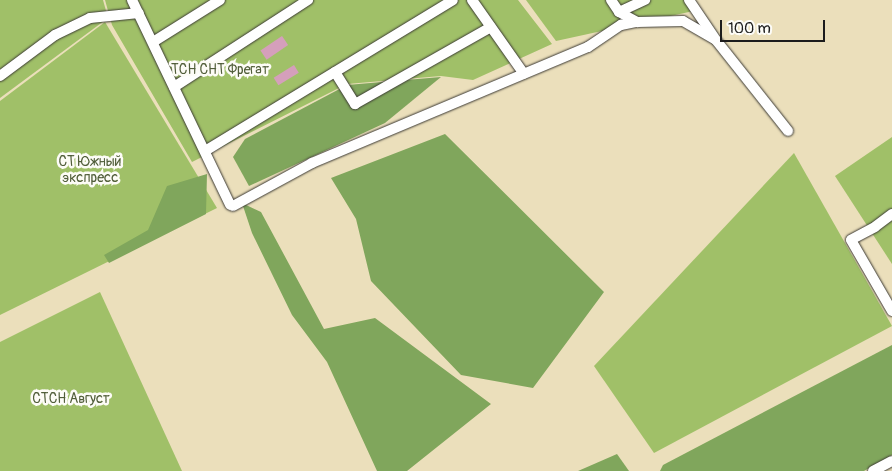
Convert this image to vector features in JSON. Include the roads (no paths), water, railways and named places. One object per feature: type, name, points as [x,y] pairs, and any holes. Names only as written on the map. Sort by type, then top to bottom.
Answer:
[{"type":"street","points":[[132,0],[232,205],[312,163],[588,47],[621,25],[637,22],[682,21],[716,40]]},
{"type":"street","points":[[153,42],[220,0]]},
{"type":"street","points":[[174,86],[308,0]]},
{"type":"street","points":[[205,151],[453,0]]},
{"type":"street","points":[[472,0],[524,74]]},
{"type":"street","points":[[611,0],[620,12],[637,22]]},
{"type":"street","points":[[620,12],[645,0]]},
{"type":"street","points":[[688,0],[716,40],[788,131]]},
{"type":"street","points":[[0,76],[55,35],[90,18],[139,13]]},
{"type":"street","points":[[334,72],[355,104],[491,27]]},
{"type":"street","points":[[892,214],[876,227],[851,240],[892,311]]},
{"type":"street","points":[[873,471],[892,461]]},
{"type":"park label","name":"ТСН СНТ Фрегат","points":[[220,70]]},
{"type":"park label","name":"СТ Южный экспресс","points":[[90,170]]},
{"type":"park label","name":"СТСН Август","points":[[71,399]]}]
